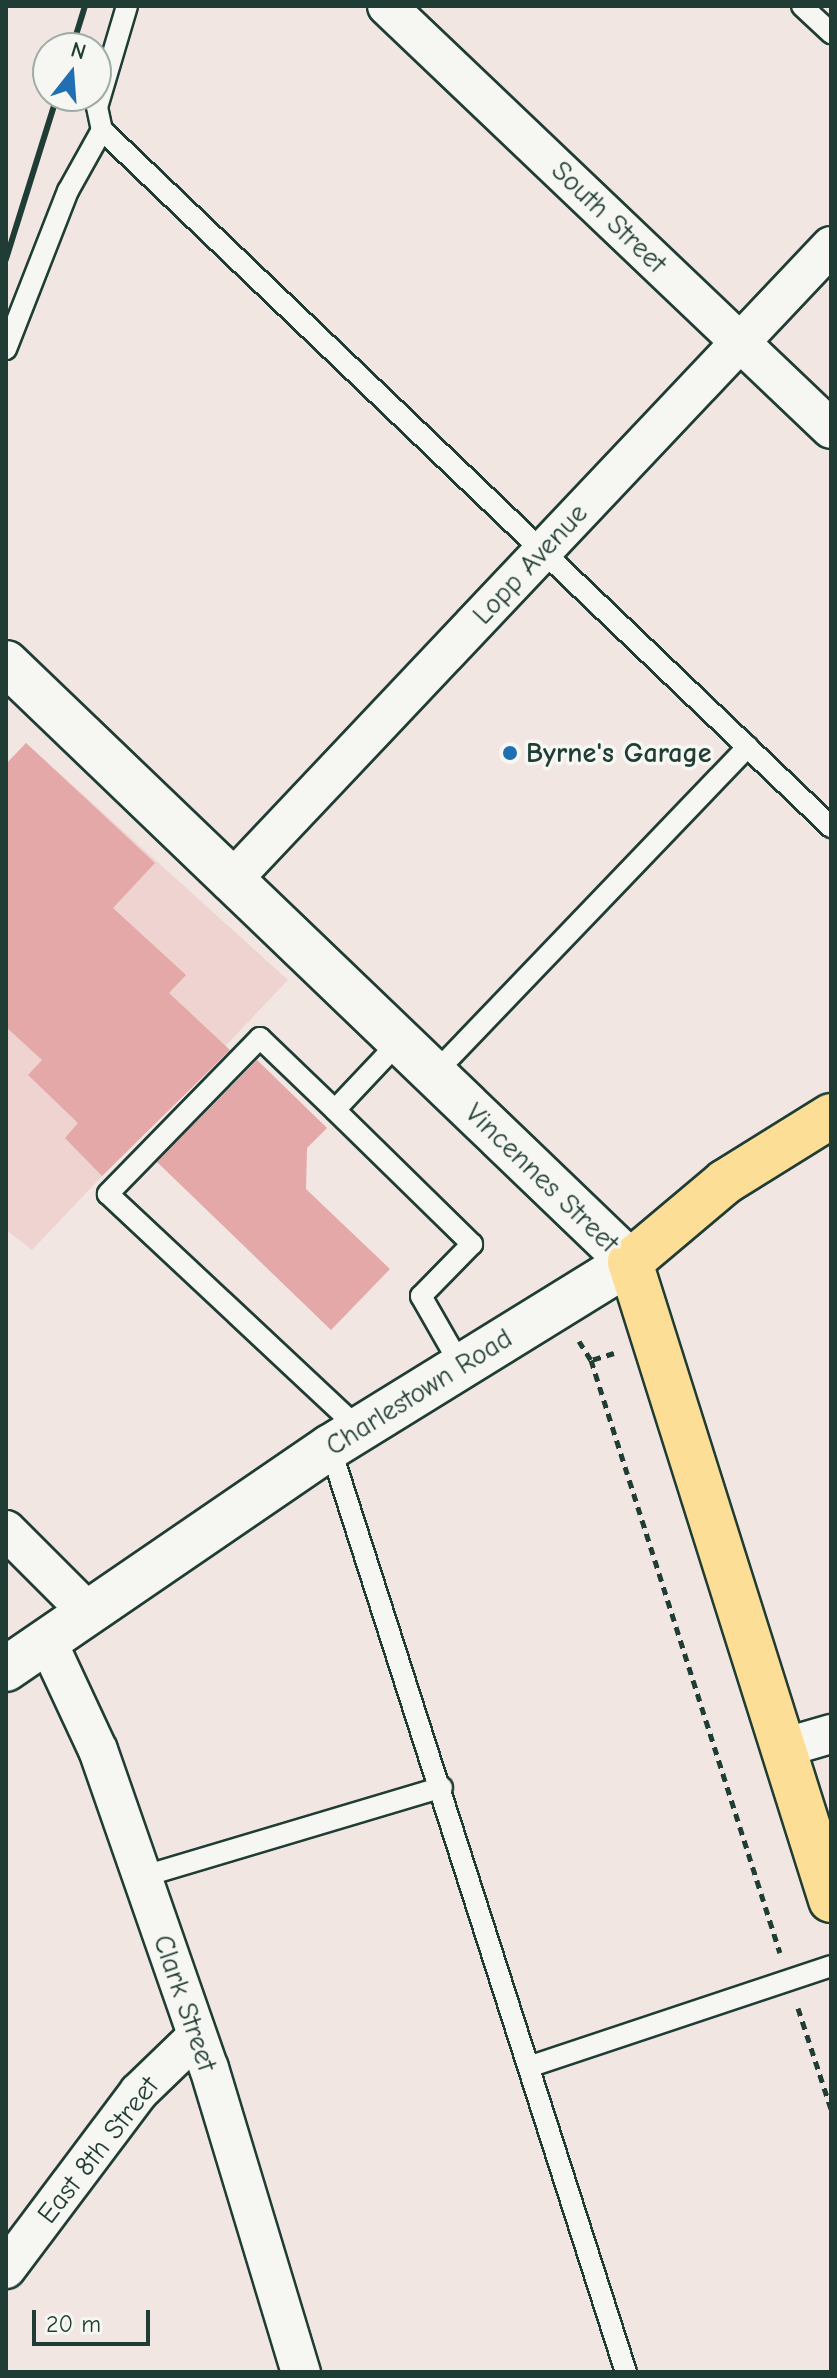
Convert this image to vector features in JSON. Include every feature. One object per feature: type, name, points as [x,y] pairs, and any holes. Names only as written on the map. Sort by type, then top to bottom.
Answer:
[{"type":"main road","name":"Charlestown Road","points":[[630,1262],[725,1182],[831,1116]]},
{"type":"main road","name":"Vincennes Street","points":[[630,1262],[831,1900]]},
{"type":"street","name":"South Street","points":[[387,6],[831,429]]},
{"type":"street","name":"Lopp Avenue","points":[[230,882],[831,246]]},
{"type":"street","name":"Vincennes Street","points":[[6,663],[230,882],[630,1262]]},
{"type":"street","name":"Charlestown Road","points":[[6,1669],[345,1438],[460,1364],[630,1262]]},
{"type":"street","points":[[6,1530],[89,1613]]},
{"type":"street","name":"Clark Street","points":[[48,1643],[98,1750],[196,2037],[301,2372]]},
{"type":"street","points":[[783,1748],[831,1734]]},
{"type":"street","name":"East 8th Street","points":[[6,2269],[139,2092],[196,2037]]},
{"type":"lane","points":[[127,6],[97,107],[102,130],[831,827]]},
{"type":"lane","points":[[802,6],[831,33]]},
{"type":"lane","points":[[6,349],[68,191],[102,130]]},
{"type":"lane","points":[[433,1075],[748,747]]},
{"type":"lane","points":[[460,1364],[421,1296],[472,1244],[260,1038],[108,1194],[345,1438],[442,1787],[626,2372]]},
{"type":"lane","points":[[335,1110],[399,1042]]},
{"type":"lane","points":[[141,1877],[442,1787]]},
{"type":"lane","points":[[531,2066],[831,1966]]},
{"type":"path","points":[[568,1340],[583,1342],[591,1360],[831,2109]]},
{"type":"path","points":[[591,1360],[655,1340]]},
{"type":"shaded area","points":[[26,743],[288,980],[32,1250],[6,1230],[6,764]]},
{"type":"building","points":[[26,743],[155,863],[113,908],[186,975],[169,993],[230,1050],[102,1176],[65,1138],[78,1123],[28,1075],[42,1060],[6,1027],[6,764]]},
{"type":"building","points":[[257,1060],[327,1128],[307,1148],[306,1189],[390,1269],[331,1330],[157,1162]]},
{"type":"railway","points":[[77,32],[85,6]]},
{"type":"railway","points":[[6,259],[52,112]]},
{"type":"place","name":"Byrne's Garage","points":[[510,753]]}]
